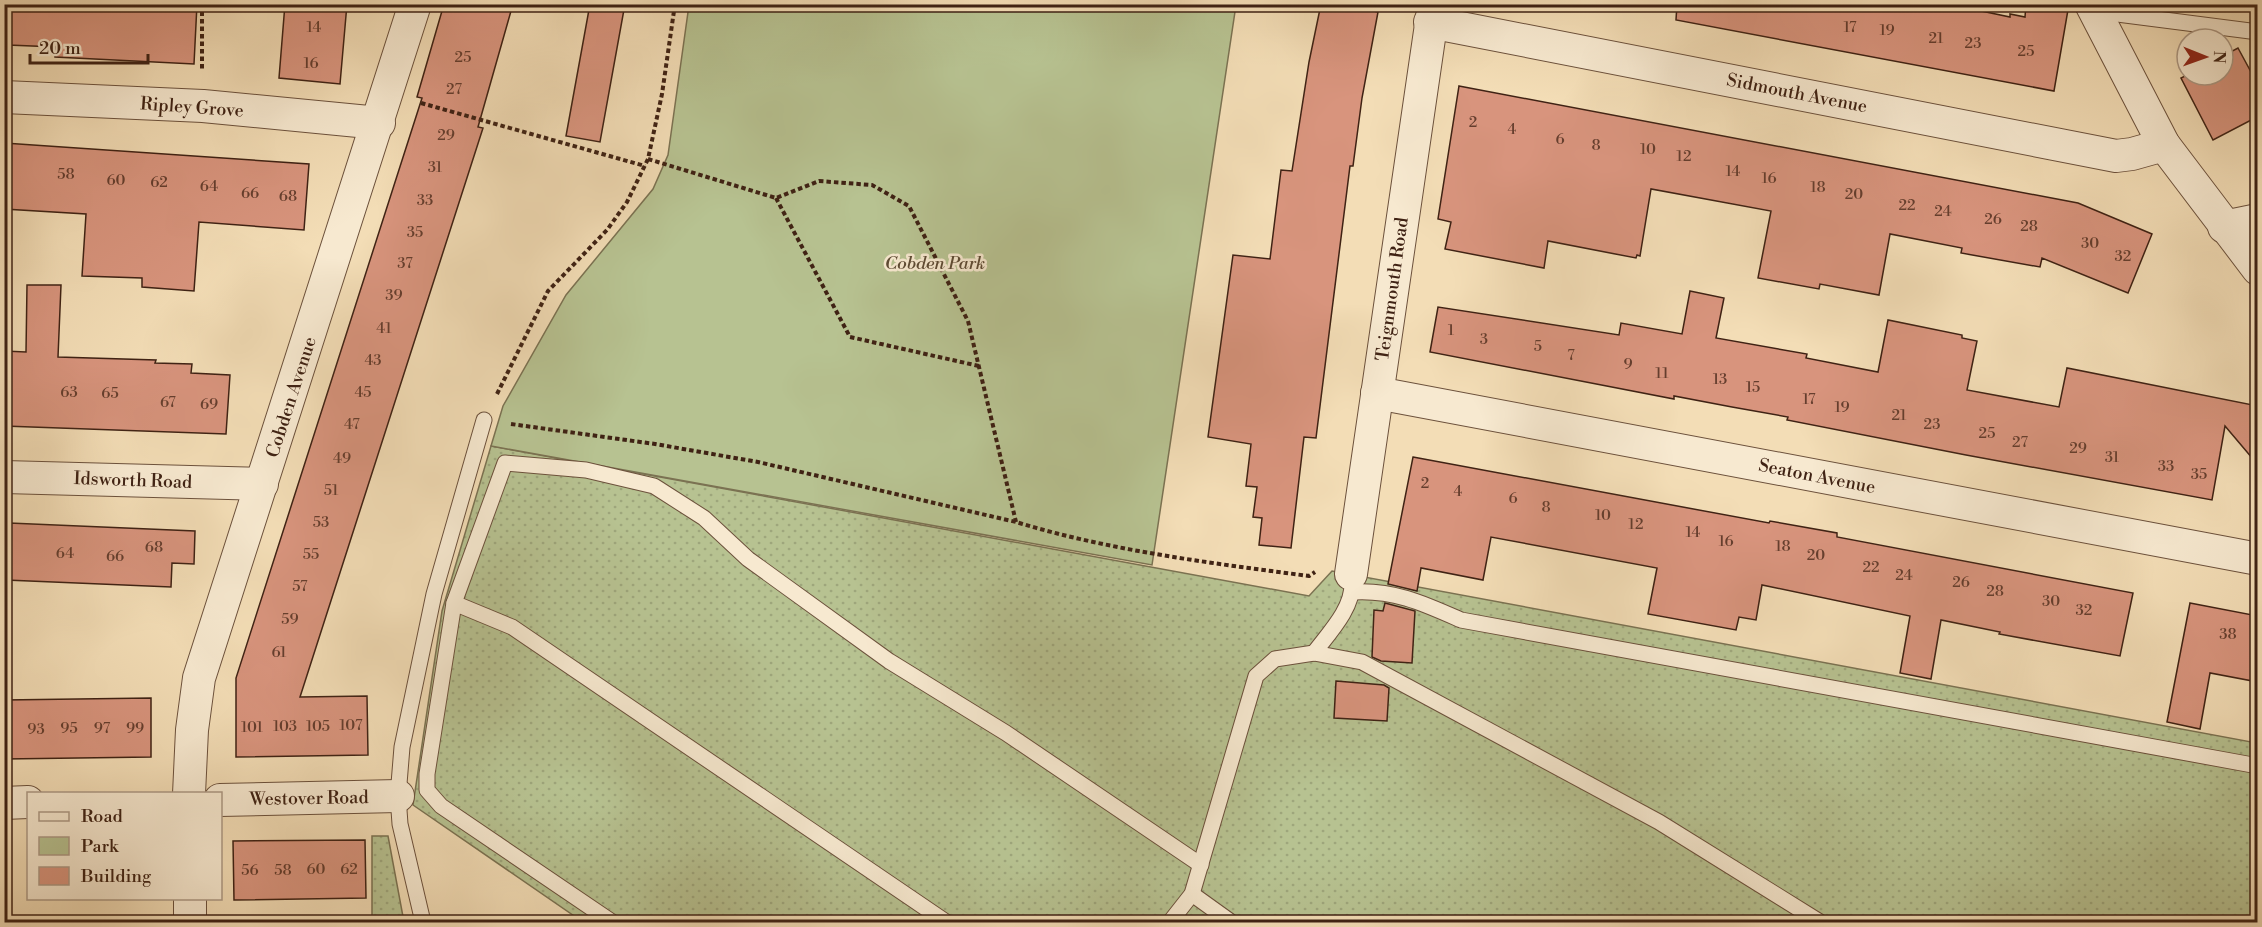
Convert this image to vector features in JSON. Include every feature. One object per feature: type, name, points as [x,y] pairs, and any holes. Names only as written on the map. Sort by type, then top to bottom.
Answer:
[{"type":"street","name":"Cobden Avenue","points":[[189,792],[192,730],[199,678],[379,123],[415,4]]},
{"type":"street","points":[[2092,8],[2164,145],[2258,269]]},
{"type":"street","name":"Sidmouth Avenue","points":[[1432,13],[2116,156],[2164,145]]},
{"type":"street","name":"Teignmouth Road","points":[[1352,583],[1432,13]]},
{"type":"street","name":"Ripley Grove","points":[[4,97],[203,106],[379,123]]},
{"type":"street","points":[[2224,227],[2258,220]]},
{"type":"street","name":"Seaton Avenue","points":[[1377,393],[2258,559]]},
{"type":"street","name":"Idsworth Road","points":[[4,477],[262,484]]},
{"type":"street","name":"Westover Road","points":[[222,800],[398,796]]},
{"type":"street","points":[[4,802],[27,802]]},
{"type":"street","points":[[190,900],[190,922]]},
{"type":"lane","points":[[2092,8],[2258,32]]},
{"type":"lane","points":[[423,922],[400,824],[398,796],[406,728],[434,594],[484,420]]},
{"type":"lane","points":[[612,922],[441,806],[427,790],[427,774],[454,603],[505,463],[586,470],[654,486],[704,518],[748,559],[889,661],[1006,733],[1201,865]]},
{"type":"lane","points":[[1314,653],[1344,611],[1352,583],[1374,591],[1398,595],[1461,620],[2258,766]]},
{"type":"lane","points":[[454,603],[512,627],[946,922]]},
{"type":"lane","points":[[1170,922],[1192,894],[1256,676],[1275,659],[1314,653],[1362,662],[1659,822],[1820,922]]},
{"type":"lane","points":[[1192,894],[1231,922]]},
{"type":"path","points":[[202,4],[203,106]]},
{"type":"path","points":[[675,4],[662,94],[645,166],[627,202],[607,230],[549,291],[484,420],[655,444],[758,462],[1016,522],[1048,532],[1172,558],[1309,576],[1317,571]]},
{"type":"path","points":[[388,94],[645,166]]},
{"type":"path","points":[[648,159],[776,198],[819,181],[872,185],[909,207],[933,249],[968,321],[1016,522]]},
{"type":"path","points":[[776,198],[850,337],[979,366]]},
{"type":"green space","name":"Cobden Park","points":[[689,5],[1236,5],[1152,565],[491,446],[503,406],[566,295],[653,189],[668,155]]},
{"type":"green space","points":[[491,446],[1309,596],[1332,571],[2257,743],[2257,922],[583,922],[413,805],[442,611]]},
{"type":"green space","points":[[372,836],[388,836],[404,922],[372,922]]},
{"type":"building","points":[[10,4],[197,4],[194,64],[55,57],[56,47],[8,45]]},
{"type":"building","points":[[285,4],[347,4],[340,84],[279,78]]},
{"type":"building","points":[[444,4],[513,4],[478,127],[483,128],[300,697],[367,696],[368,755],[236,757],[236,678],[422,98],[417,97]]},
{"type":"building","points":[[590,4],[625,4],[600,142],[566,136]]},
{"type":"building","points":[[1321,4],[1342,4],[1378,12],[1362,98],[1353,166],[1350,166],[1316,438],[1304,437],[1291,548],[1259,545],[1262,518],[1253,517],[1257,487],[1246,486],[1251,444],[1208,437],[1233,255],[1270,259],[1281,170],[1292,171],[1309,62]]},
{"type":"building","points":[[1677,4],[1948,4],[2010,17],[2010,14],[2025,17],[2026,4],[2069,4],[2054,91],[1676,20]]},
{"type":"building","points":[[2238,48],[2258,85],[2257,117],[2213,140],[2186,87],[2235,87],[2235,50]]},
{"type":"building","points":[[1459,86],[2078,203],[2152,234],[2128,293],[2042,258],[2040,267],[1961,253],[1962,248],[1890,234],[1879,295],[1820,284],[1819,289],[1758,278],[1771,211],[1651,189],[1640,256],[1637,255],[1636,258],[1548,241],[1544,268],[1445,249],[1451,222],[1438,219]]},
{"type":"building","points":[[4,143],[309,164],[304,230],[199,222],[194,291],[142,287],[142,278],[82,276],[86,214],[4,209]]},
{"type":"building","points":[[27,285],[61,285],[58,357],[156,360],[155,363],[192,364],[191,373],[230,375],[226,434],[4,426],[4,351],[26,352]]},
{"type":"building","points":[[1690,291],[1724,298],[1716,338],[1807,354],[1806,358],[1878,372],[1888,320],[1962,335],[1962,338],[1977,341],[1967,390],[2059,407],[2067,368],[2258,406],[2258,465],[2225,426],[2212,500],[1787,420],[1788,417],[1674,396],[1674,399],[1430,352],[1438,307],[1619,335],[1621,323],[1682,334]]},
{"type":"building","points":[[1413,457],[1769,523],[1770,521],[1837,533],[1837,537],[2133,593],[2120,656],[1999,634],[2000,632],[1941,620],[1931,679],[1900,673],[1910,616],[1762,585],[1756,620],[1739,617],[1736,630],[1648,614],[1657,568],[1491,537],[1483,580],[1421,568],[1417,591],[1388,584]]},
{"type":"building","points":[[9,523],[195,531],[194,564],[172,563],[171,587],[6,580]]},
{"type":"building","points":[[1385,603],[1415,611],[1412,663],[1381,661],[1372,657],[1374,610],[1383,611]]},
{"type":"building","points":[[2190,603],[2258,616],[2258,682],[2210,673],[2200,729],[2167,722]]},
{"type":"building","points":[[1336,681],[1384,685],[1389,688],[1387,721],[1334,718]]},
{"type":"building","points":[[151,698],[151,757],[4,759],[4,700]]},
{"type":"building","points":[[365,840],[366,898],[234,900],[233,841]]}]
